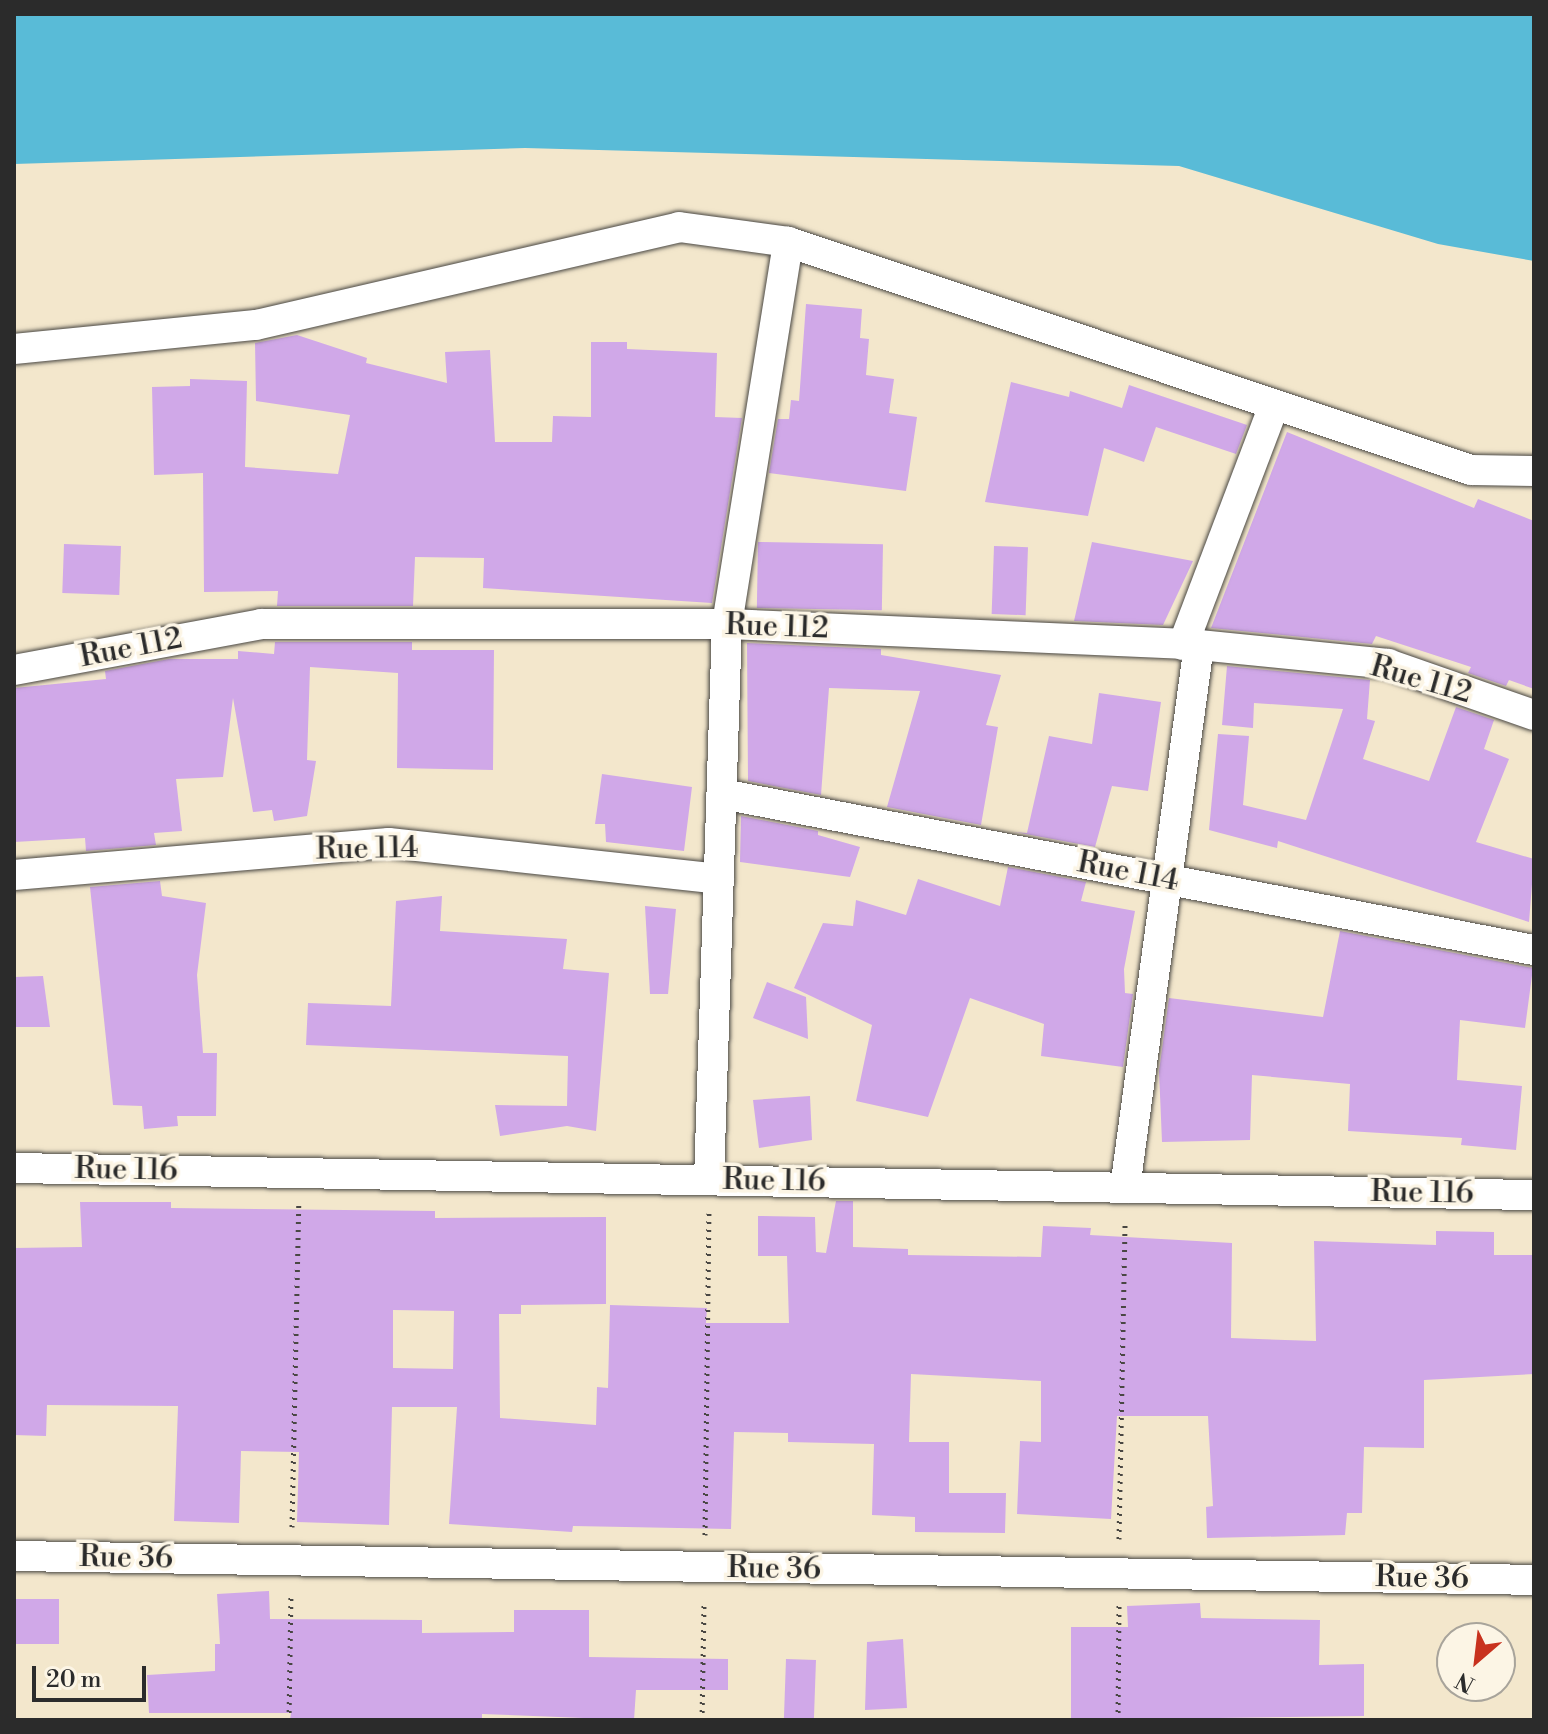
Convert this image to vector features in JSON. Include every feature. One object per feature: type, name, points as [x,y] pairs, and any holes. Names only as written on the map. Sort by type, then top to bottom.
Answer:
[{"type":"street","points":[[14,349],[256,325],[679,227],[788,242],[1471,470],[1534,471]]},
{"type":"street","points":[[709,1180],[727,624],[788,242]]},
{"type":"street","points":[[1125,1188],[1167,879],[1191,645],[1274,405]]},
{"type":"street","name":"Rue 112","points":[[14,670],[261,624],[727,624],[1191,645],[1388,664],[1534,715]]},
{"type":"street","name":"Rue 114","points":[[722,794],[1534,950]]},
{"type":"street","name":"Rue 114","points":[[14,875],[389,843],[719,879]]},
{"type":"street","name":"Rue 116","points":[[14,1168],[1534,1195]]},
{"type":"street","name":"Rue 36","points":[[14,1556],[1534,1580]]},
{"type":"path","points":[[289,1720],[300,1173]]},
{"type":"path","points":[[702,1720],[709,1180]]},
{"type":"path","points":[[1118,1720],[1125,1188]]},
{"type":"water","points":[[14,14],[1534,14],[1534,261],[1438,244],[1179,166],[525,148],[14,164]]},
{"type":"building","points":[[806,304],[862,309],[860,338],[869,339],[866,375],[894,379],[889,413],[917,417],[906,491],[769,473],[778,419],[789,419],[791,400],[799,401]]},
{"type":"building","points":[[297,335],[367,358],[366,363],[447,383],[445,352],[490,350],[495,442],[552,442],[553,416],[591,417],[591,342],[627,342],[627,349],[717,353],[715,417],[742,418],[712,603],[483,588],[484,558],[415,557],[413,606],[277,606],[278,591],[204,592],[203,473],[154,475],[152,387],[190,386],[190,379],[247,381],[245,467],[338,474],[350,415],[256,401],[255,343]]},
{"type":"building","points":[[1011,382],[1069,397],[1070,391],[1122,408],[1129,385],[1247,425],[1236,454],[1156,427],[1144,462],[1104,448],[1088,516],[985,502]]},
{"type":"building","points":[[1287,432],[1474,508],[1478,499],[1534,521],[1534,689],[1509,680],[1506,686],[1468,673],[1471,667],[1376,636],[1372,644],[1211,628]]},
{"type":"building","points":[[758,542],[883,544],[882,610],[757,608]]},
{"type":"building","points":[[1092,542],[1193,561],[1163,625],[1074,621]]},
{"type":"building","points":[[64,544],[121,546],[119,595],[62,593]]},
{"type":"building","points":[[994,546],[1028,547],[1026,615],[992,614]]},
{"type":"building","points":[[275,642],[412,642],[412,650],[494,650],[493,770],[397,768],[398,673],[310,667],[307,760],[316,761],[307,816],[274,821],[272,810],[253,812],[233,698],[223,777],[176,779],[182,831],[154,833],[156,845],[86,851],[85,838],[14,842],[14,688],[106,679],[105,671],[169,659],[238,659],[238,651],[274,654]]},
{"type":"building","points":[[747,643],[881,649],[881,655],[1001,675],[986,725],[998,727],[981,825],[887,807],[920,691],[829,688],[821,795],[748,781]]},
{"type":"building","points":[[1227,666],[1370,680],[1367,719],[1375,721],[1363,759],[1429,781],[1456,707],[1494,720],[1484,749],[1509,759],[1476,842],[1534,859],[1529,922],[1278,841],[1277,848],[1209,830],[1218,734],[1249,736],[1243,805],[1306,820],[1343,709],[1254,703],[1253,728],[1222,725]]},
{"type":"building","points":[[1099,693],[1161,702],[1148,791],[1112,786],[1095,847],[1014,832],[1027,833],[1049,736],[1092,744]]},
{"type":"building","points":[[602,774],[692,787],[684,851],[606,842],[605,824],[595,824]]},
{"type":"building","points":[[741,816],[818,831],[818,835],[860,847],[850,877],[740,862]]},
{"type":"building","points":[[1008,867],[1086,882],[1081,901],[1135,911],[1124,969],[1125,993],[1133,994],[1123,1067],[1041,1056],[1044,1024],[970,998],[928,1117],[856,1101],[872,1025],[794,988],[823,923],[853,926],[856,900],[906,915],[918,879],[1000,906]]},
{"type":"building","points":[[160,881],[162,896],[206,903],[197,975],[203,1053],[217,1053],[216,1116],[177,1116],[178,1126],[144,1129],[142,1106],[113,1105],[90,887]]},
{"type":"building","points":[[442,896],[440,931],[567,939],[563,969],[609,973],[596,1131],[567,1126],[500,1136],[495,1105],[567,1106],[568,1056],[306,1045],[308,1003],[391,1006],[396,901]]},
{"type":"building","points":[[645,906],[676,909],[668,994],[650,994]]},
{"type":"building","points":[[1340,931],[1533,968],[1525,1028],[1460,1020],[1457,1080],[1522,1086],[1516,1150],[1461,1145],[1462,1138],[1348,1131],[1350,1084],[1252,1075],[1250,1140],[1162,1142],[1159,1071],[1169,998],[1323,1017]]},
{"type":"building","points":[[43,976],[50,1027],[14,1027],[14,977]]},
{"type":"building","points":[[767,982],[806,997],[808,1039],[753,1018]]},
{"type":"building","points":[[810,1096],[812,1140],[759,1148],[753,1100]]},
{"type":"building","points":[[836,1201],[853,1201],[853,1247],[908,1249],[908,1255],[1041,1257],[1043,1226],[1091,1228],[1090,1235],[1232,1243],[1231,1338],[1316,1341],[1314,1241],[1436,1245],[1436,1231],[1494,1232],[1494,1255],[1534,1255],[1534,1374],[1424,1380],[1424,1448],[1364,1447],[1362,1513],[1347,1513],[1345,1535],[1207,1538],[1206,1507],[1213,1506],[1208,1416],[1117,1416],[1111,1519],[1017,1514],[1020,1441],[1041,1442],[1041,1381],[911,1374],[909,1442],[949,1442],[949,1493],[1006,1493],[1005,1533],[915,1532],[915,1517],[872,1515],[874,1444],[788,1442],[788,1433],[734,1432],[731,1529],[573,1526],[572,1532],[449,1524],[457,1407],[392,1407],[389,1525],[297,1522],[299,1452],[241,1451],[239,1523],[174,1521],[178,1406],[47,1405],[46,1436],[14,1435],[14,1248],[82,1247],[80,1202],[171,1202],[171,1208],[435,1211],[435,1218],[606,1217],[606,1304],[521,1305],[521,1314],[499,1314],[500,1418],[596,1425],[597,1387],[608,1388],[610,1305],[707,1308],[706,1323],[789,1323],[787,1256],[758,1256],[758,1216],[815,1217],[816,1252],[826,1253]],"holes":[[[393,1310],[454,1311],[453,1369],[393,1368]]]},
{"type":"building","points":[[269,1591],[270,1619],[422,1620],[422,1633],[514,1632],[514,1610],[589,1610],[589,1657],[728,1659],[728,1690],[636,1690],[634,1720],[482,1714],[482,1720],[290,1720],[291,1713],[149,1713],[147,1675],[215,1671],[215,1644],[220,1644],[217,1594]]},
{"type":"building","points":[[14,1599],[59,1599],[59,1644],[14,1644]]},
{"type":"building","points":[[1200,1603],[1201,1618],[1320,1620],[1319,1665],[1364,1664],[1364,1716],[1071,1720],[1071,1627],[1128,1627],[1127,1606]]},
{"type":"building","points":[[903,1639],[907,1708],[865,1710],[867,1642]]},
{"type":"building","points":[[786,1659],[816,1660],[814,1720],[784,1720]]}]
